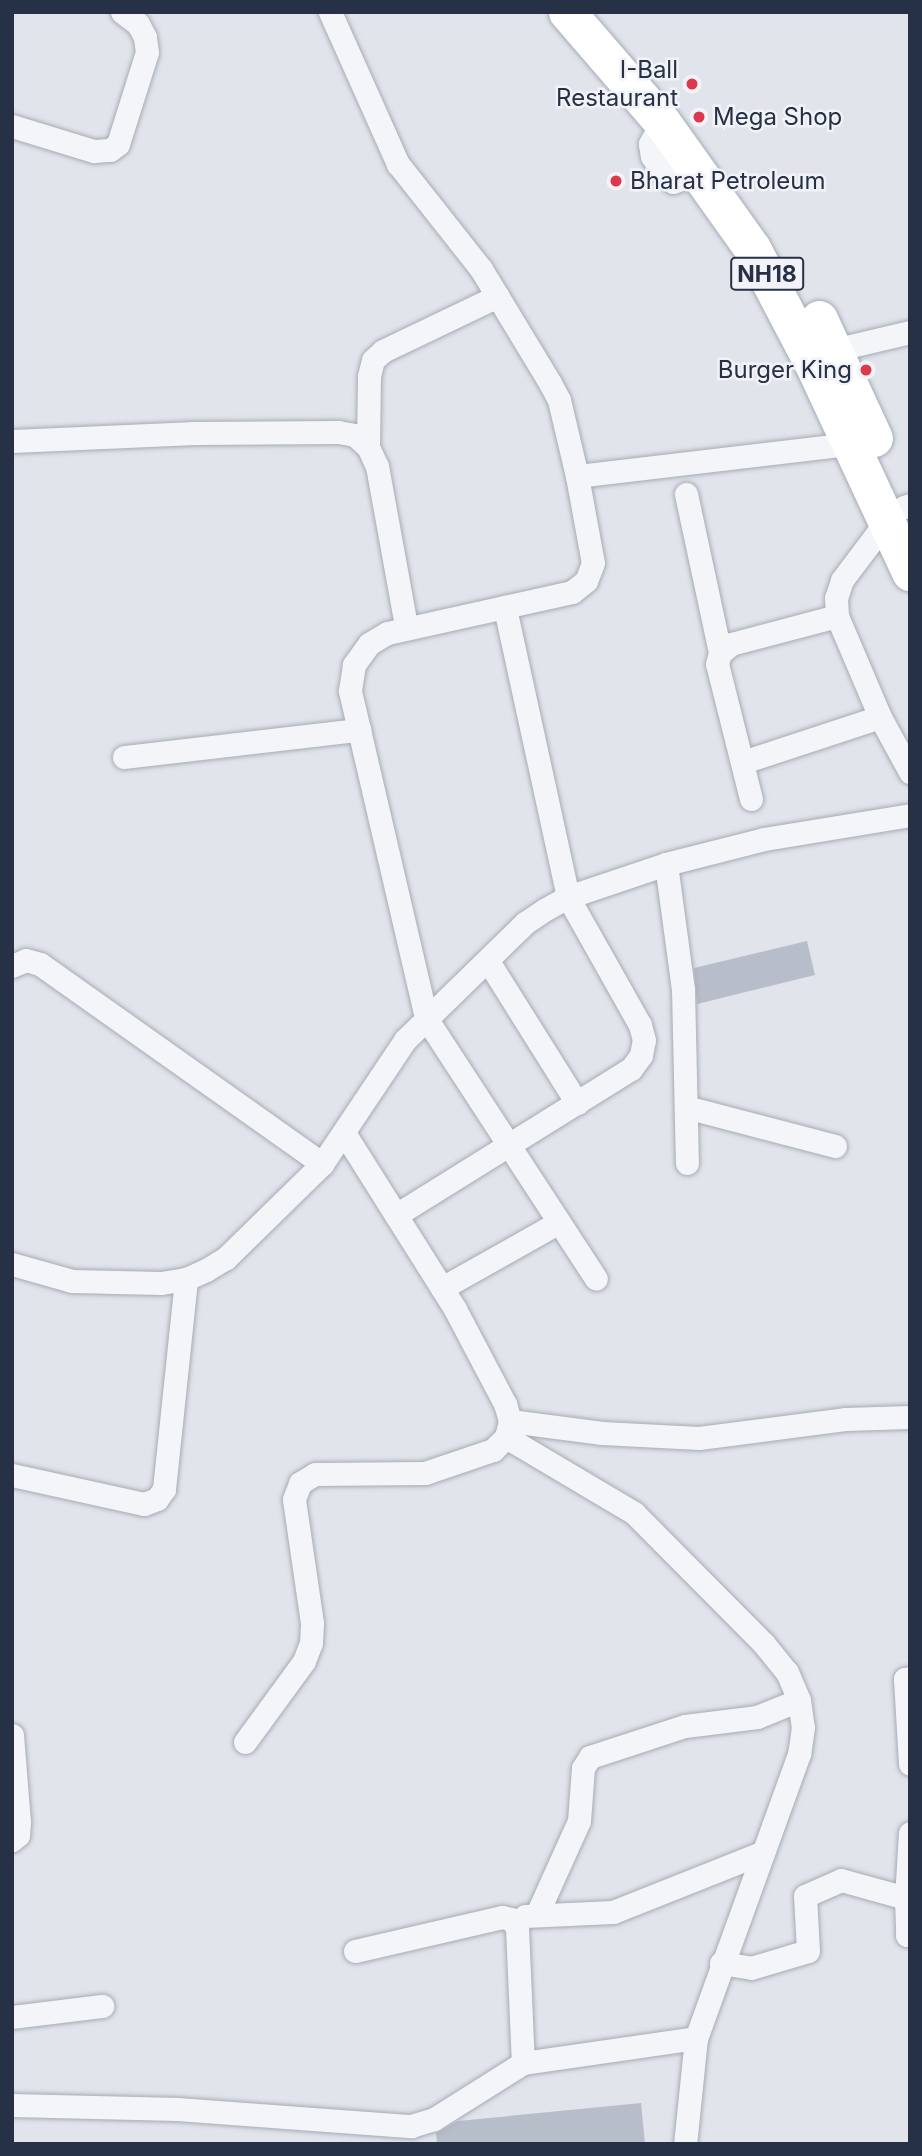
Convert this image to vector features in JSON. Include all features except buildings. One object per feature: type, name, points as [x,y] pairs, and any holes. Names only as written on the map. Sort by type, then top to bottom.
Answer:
[{"type":"highway","name":"NH18","points":[[567,12],[662,122],[752,248],[776,290],[849,444],[902,513]]},
{"type":"highway","name":"NH18","points":[[598,12],[676,102],[723,163],[790,265],[834,350],[902,513],[910,572]]},
{"type":"street","points":[[12,126],[94,151],[110,150],[118,144],[147,52],[145,37],[138,24],[122,12]]},
{"type":"street","points":[[330,12],[398,164],[481,269],[559,400],[577,476],[593,563],[586,581],[572,592],[406,626],[369,644],[354,665],[350,691],[426,1018],[596,1279]]},
{"type":"street","points":[[368,447],[369,376],[373,360],[383,351],[498,296]]},
{"type":"street","points":[[834,350],[910,332]]},
{"type":"street","points":[[12,441],[195,433],[338,432],[355,435],[368,447],[377,466],[406,626]]},
{"type":"street","points":[[577,476],[849,444]]},
{"type":"street","points":[[686,494],[720,653],[717,664],[751,799]]},
{"type":"street","points":[[902,513],[842,580],[836,598],[838,616],[880,717],[910,772]]},
{"type":"street","points":[[396,1215],[631,1069],[641,1055],[644,1040],[640,1026],[568,897],[505,607]]},
{"type":"street","points":[[720,653],[731,644],[838,616]]},
{"type":"street","points":[[743,762],[880,717]]},
{"type":"street","points":[[124,757],[359,730]]},
{"type":"street","points":[[12,1264],[72,1281],[161,1283],[186,1279],[226,1258],[322,1164],[345,1134],[386,1065],[426,1018],[525,923],[568,897],[666,864],[764,839],[910,814]]},
{"type":"street","points":[[666,864],[683,989],[687,1163]]},
{"type":"street","points":[[12,966],[26,960],[40,964],[322,1164]]},
{"type":"street","points":[[488,961],[577,1103]]},
{"type":"street","points":[[687,1107],[835,1146]]},
{"type":"street","points":[[245,1742],[304,1661],[311,1643],[312,1623],[294,1499],[300,1483],[315,1474],[425,1473],[493,1450],[508,1429],[505,1404],[442,1287],[345,1134]]},
{"type":"street","points":[[442,1287],[559,1222]]},
{"type":"street","points":[[12,1475],[144,1504],[157,1499],[164,1489],[186,1279]]},
{"type":"street","points":[[508,1429],[699,1438],[845,1419],[910,1416]]},
{"type":"street","points":[[508,1429],[634,1513],[764,1644],[787,1672],[799,1700],[803,1727],[799,1754],[696,2038],[685,2144]]},
{"type":"street","points":[[910,1678],[905,1679],[910,1764]]},
{"type":"street","points":[[537,1914],[579,1821],[583,1768],[590,1757],[685,1726],[757,1717],[799,1700]]},
{"type":"street","points":[[12,1735],[19,1822],[18,1835],[12,1840]]},
{"type":"street","points":[[910,1833],[905,1898],[907,1935],[910,1936]]},
{"type":"street","points":[[355,1951],[502,1917],[511,1919],[537,1914],[613,1912],[761,1853]]},
{"type":"street","points":[[721,1963],[751,1968],[808,1951],[805,1896],[841,1880],[905,1898]]},
{"type":"street","points":[[511,1919],[517,1928],[523,2063]]},
{"type":"street","points":[[12,2017],[102,2006]]},
{"type":"street","points":[[12,2105],[177,2109],[411,2126],[434,2119],[523,2063],[696,2038]]},
{"type":"place","name":"I-Ball Restaurant","points":[[692,84]]},
{"type":"place","name":"Mega Shop","points":[[699,117]]},
{"type":"place","name":"Bharat Petroleum","points":[[616,181]]},
{"type":"place","name":"Burger King","points":[[866,370]]}]
